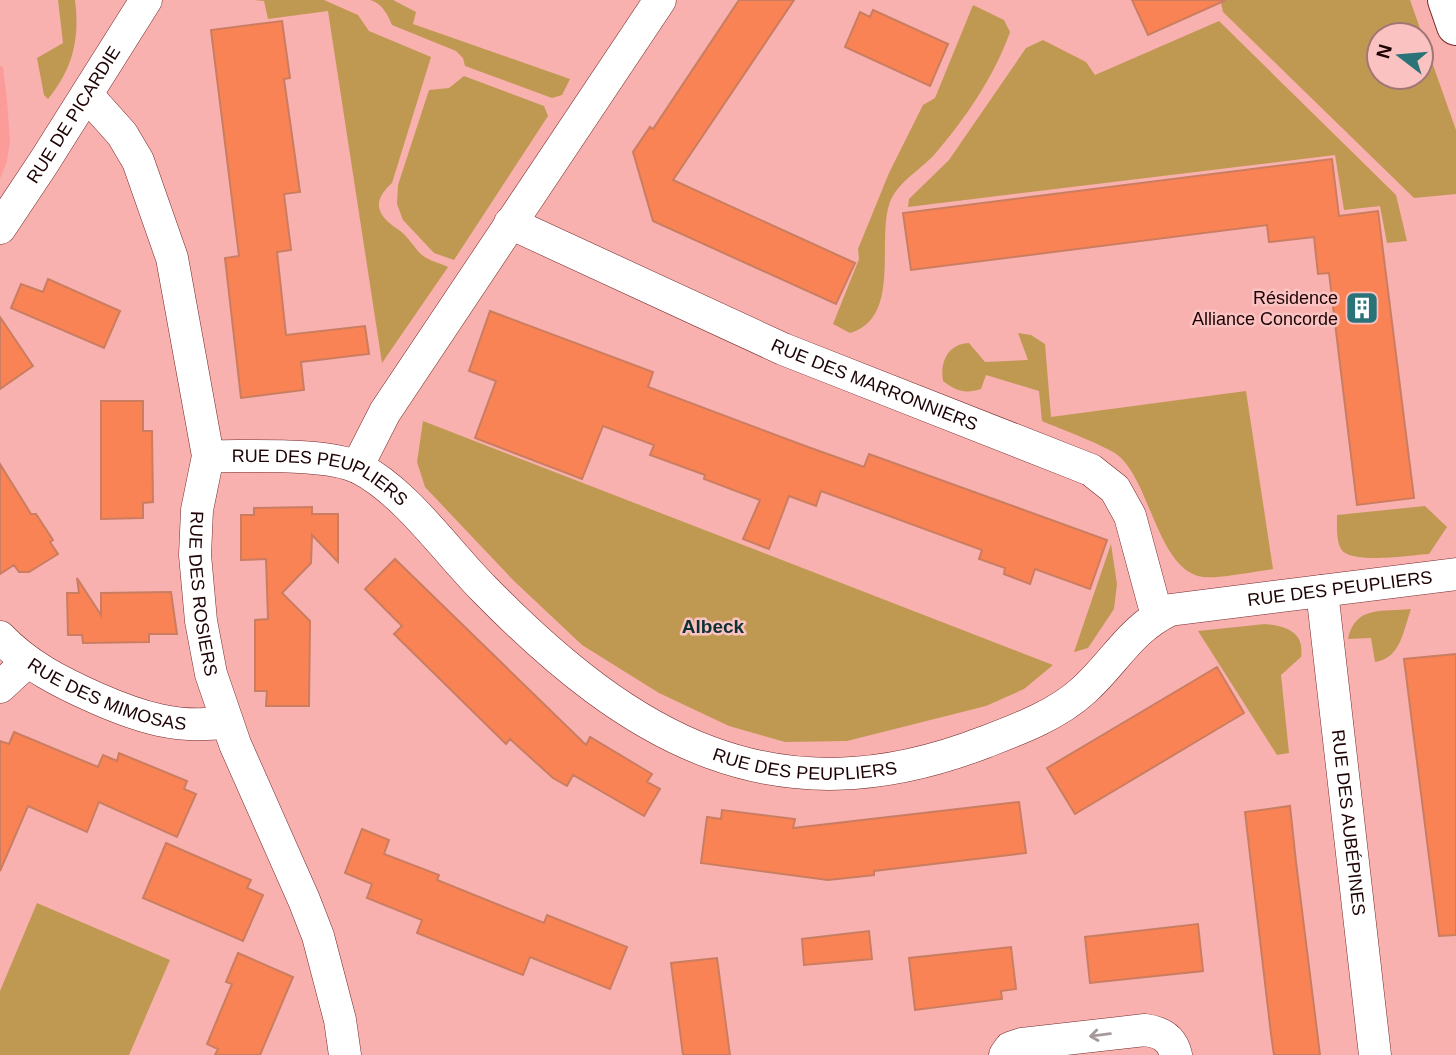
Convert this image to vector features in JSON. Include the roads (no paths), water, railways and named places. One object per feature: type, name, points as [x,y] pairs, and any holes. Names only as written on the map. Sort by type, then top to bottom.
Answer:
[{"type":"street","points":[[357,467],[386,412],[660,0]]},
{"type":"street","points":[[1447,0],[1456,26]]},
{"type":"street","name":"RUE DE PICARDIE","points":[[0,228],[87,95],[134,5]]},
{"type":"street","name":"RUE DES ROSIERS","points":[[87,95],[122,134],[138,161],[172,258],[208,456],[197,510],[196,579],[211,674],[227,722],[318,936],[340,1020],[345,1055]]},
{"type":"street","name":"RUE DES MARRONNIERS","points":[[510,223],[783,349],[1091,470],[1115,489],[1130,516],[1157,616]]},
{"type":"street","name":"RUE DES PEUPLIERS","points":[[208,456],[327,460],[357,467],[388,488],[499,604],[572,669],[610,698],[649,723],[729,760],[769,770],[815,775],[863,773],[937,758],[984,743],[1038,719],[1073,699],[1096,678],[1132,636],[1157,616],[1170,610],[1456,574]]},
{"type":"street","name":"RUE DES AUBÉPINES","points":[[1322,591],[1375,1055]]},
{"type":"street","name":"RUE DES MIMOSAS","points":[[0,637],[27,662],[66,685],[146,718],[194,725],[227,722]]},
{"type":"street","points":[[0,687],[27,662]]},
{"type":"street","points":[[1005,1055],[1010,1048],[1022,1044],[1144,1030],[1166,1037],[1176,1055]]},
{"type":"place","name":"Résidence Alliance Concorde","points":[[1362,308]]},
{"type":"district","name":"Albeck","points":[[713,626]]}]
